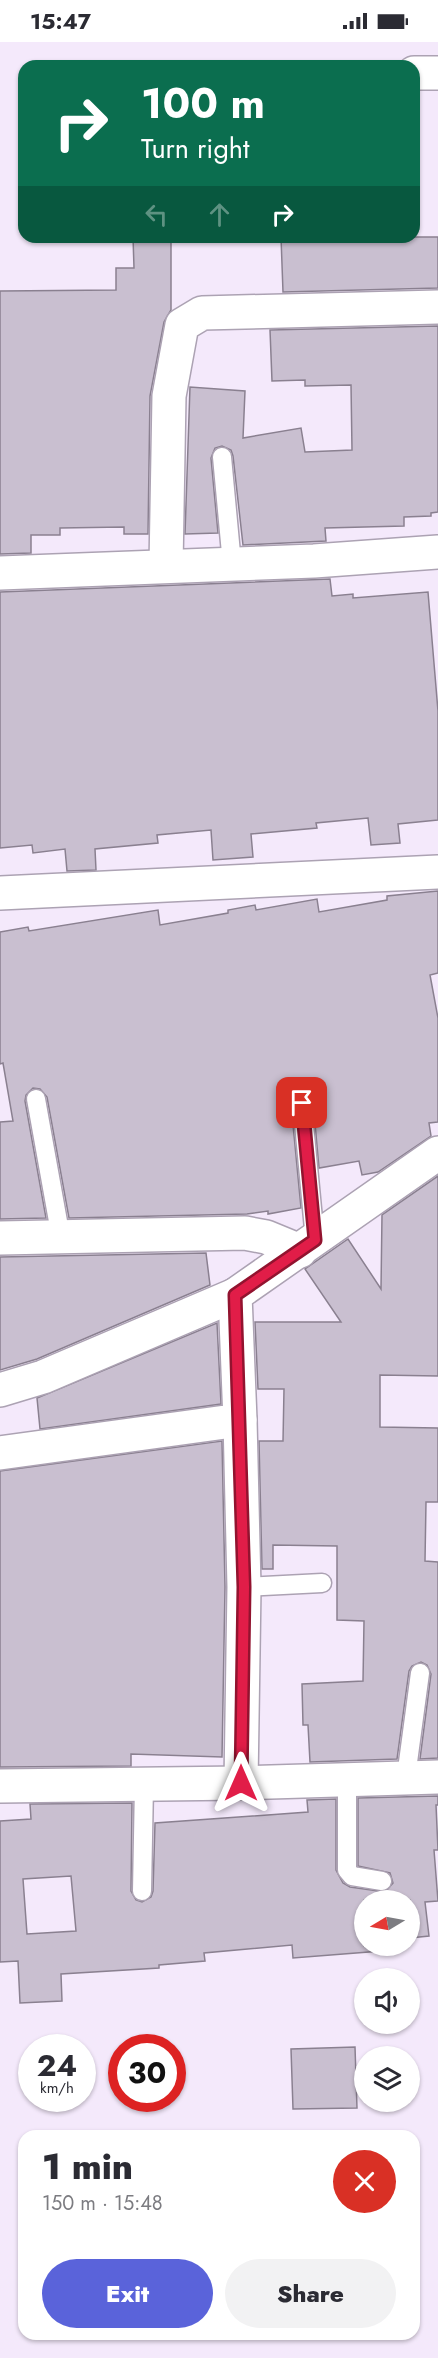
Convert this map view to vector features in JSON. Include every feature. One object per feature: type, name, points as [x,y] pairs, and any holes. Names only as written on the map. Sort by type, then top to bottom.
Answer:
[{"type":"street","points":[[420,73],[438,73]]},
{"type":"street","points":[[166,567],[169,396],[182,325],[202,313],[438,307]]},
{"type":"street","points":[[0,573],[315,561],[438,552]]},
{"type":"street","points":[[0,893],[438,872]]},
{"type":"street","points":[[0,1390],[43,1377],[235,1295],[438,1153]]},
{"type":"street","points":[[0,1238],[245,1233],[308,1245]]},
{"type":"street","points":[[235,1295],[244,1587],[241,1783]]},
{"type":"street","points":[[0,1454],[240,1420]]},
{"type":"street","points":[[0,1786],[241,1783],[438,1777]]},
{"type":"lane","points":[[222,457],[232,564]]},
{"type":"lane","points":[[36,1098],[61,1238]]},
{"type":"lane","points":[[302,1103],[308,1245]]},
{"type":"lane","points":[[244,1587],[322,1582]]},
{"type":"lane","points":[[405,1777],[420,1673]]},
{"type":"lane","points":[[347,1779],[347,1870],[352,1876],[382,1881]]},
{"type":"lane","points":[[142,1891],[144,1784]]},
{"type":"building","points":[[420,237],[438,237],[438,288],[283,292],[281,243],[420,243]]},
{"type":"building","points":[[133,243],[171,243],[171,310],[164,322],[150,396],[148,534],[124,534],[124,527],[60,528],[60,535],[31,535],[31,553],[0,554],[0,291],[116,290],[116,268],[134,268]]},
{"type":"building","points":[[438,326],[438,512],[431,513],[431,516],[404,517],[404,526],[325,528],[326,541],[243,545],[233,456],[231,450],[222,446],[215,448],[211,458],[218,533],[185,534],[190,387],[245,391],[243,438],[301,428],[305,452],[352,450],[351,385],[305,386],[305,380],[272,381],[270,330]]},
{"type":"building","points":[[330,579],[332,596],[353,594],[353,598],[428,592],[438,711],[438,820],[398,824],[400,843],[371,845],[368,818],[316,823],[317,828],[251,834],[253,857],[213,860],[211,830],[157,835],[158,843],[95,849],[96,870],[67,871],[65,849],[33,853],[32,845],[0,848],[0,592]]},
{"type":"building","points":[[438,891],[438,973],[430,975],[438,1018],[438,1122],[429,1123],[431,1136],[378,1172],[362,1175],[359,1161],[319,1168],[313,1101],[307,1093],[300,1092],[292,1098],[291,1104],[301,1208],[268,1214],[268,1211],[247,1214],[69,1218],[47,1097],[40,1089],[33,1088],[26,1095],[25,1101],[46,1218],[0,1219],[0,1122],[13,1121],[3,1063],[0,1064],[0,932],[28,927],[29,931],[158,910],[160,925],[228,913],[228,910],[255,905],[256,910],[317,899],[319,912],[387,900],[387,896]]},
{"type":"building","points":[[438,1176],[438,1376],[380,1375],[380,1427],[438,1428],[438,1502],[426,1502],[425,1561],[438,1562],[438,1758],[420,1759],[431,1674],[427,1665],[421,1662],[412,1666],[409,1671],[397,1759],[310,1762],[308,1725],[303,1725],[302,1684],[363,1681],[364,1621],[337,1620],[337,1546],[273,1545],[273,1569],[262,1569],[259,1441],[283,1441],[284,1389],[258,1389],[255,1322],[341,1322],[305,1269],[348,1239],[381,1289],[382,1215]]},
{"type":"building","points":[[206,1253],[210,1285],[37,1359],[0,1370],[0,1257]]},
{"type":"building","points":[[217,1323],[221,1404],[40,1429],[37,1398]]},
{"type":"building","points":[[222,1441],[225,1587],[222,1757],[131,1754],[131,1766],[0,1767],[0,1471]]},
{"type":"building","points":[[438,1796],[438,1805],[436,1805],[438,1850],[434,1850],[438,1901],[425,1902],[429,1936],[420,1937],[420,1890],[387,1890],[393,1883],[390,1873],[358,1866],[358,1798]]},
{"type":"building","points":[[336,1799],[336,1870],[343,1883],[350,1887],[371,1890],[354,1890],[354,1953],[293,1958],[292,1945],[204,1953],[205,1961],[159,1965],[159,1968],[61,1974],[62,2001],[20,2003],[18,1961],[0,1962],[0,1821],[31,1819],[30,1804],[132,1803],[131,1891],[136,1900],[142,1902],[151,1897],[153,1891],[155,1823],[308,1812],[307,1800]],"holes":[[[71,1876],[76,1931],[27,1934],[23,1879]]]},
{"type":"building","points":[[354,2047],[354,2108],[293,2109],[291,2049]]},
{"type":"route","points":[[241,1783],[244,1587],[235,1295],[315,1240],[302,1103]]}]
